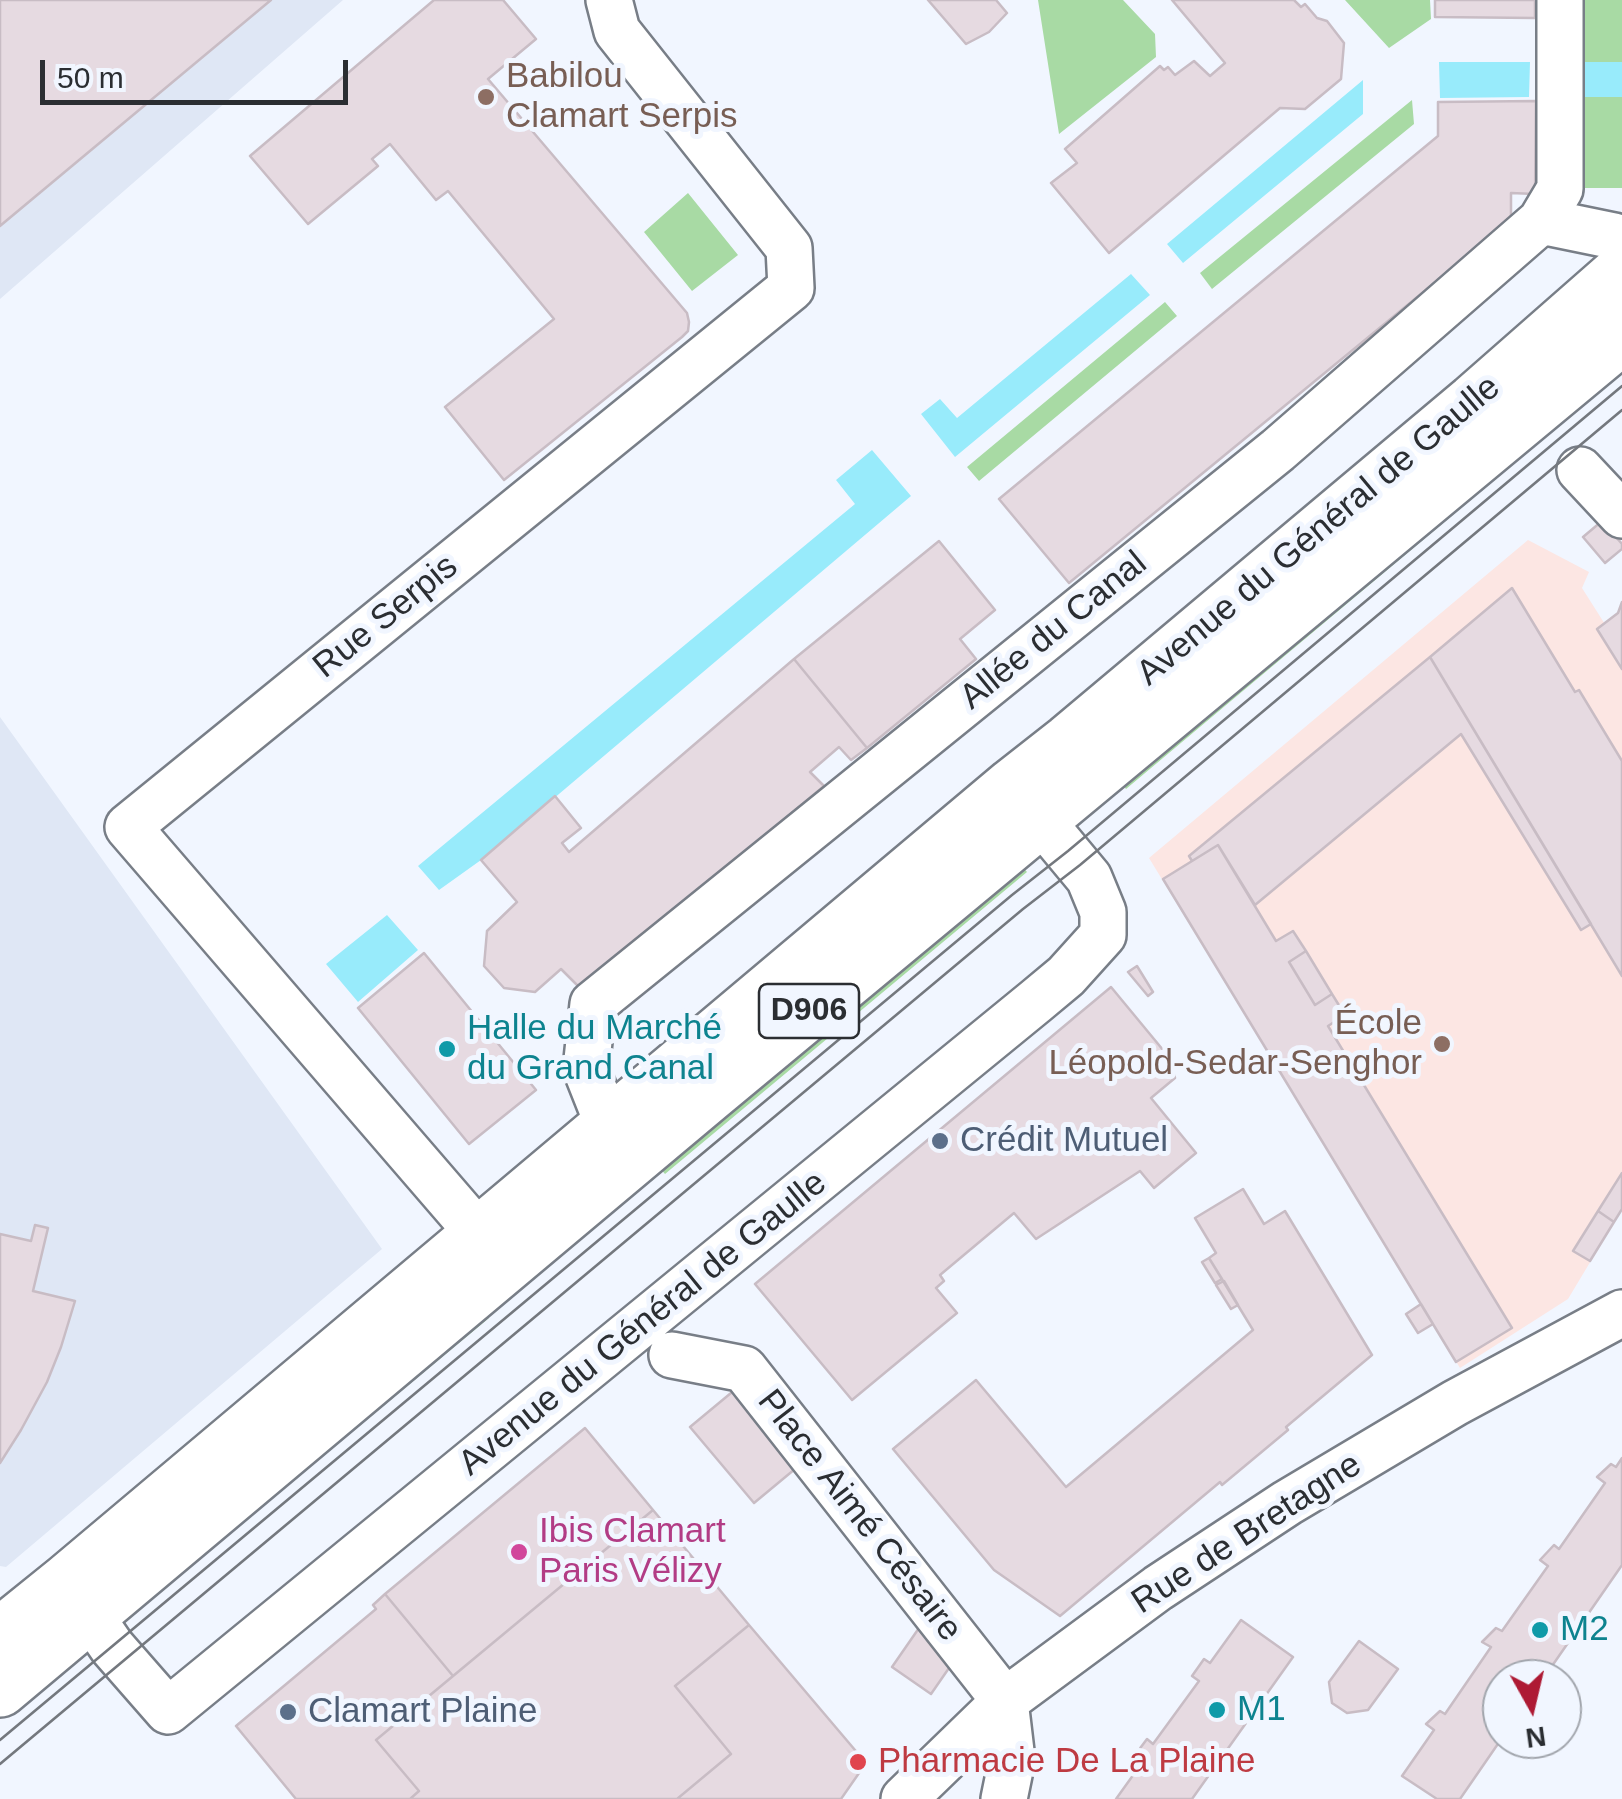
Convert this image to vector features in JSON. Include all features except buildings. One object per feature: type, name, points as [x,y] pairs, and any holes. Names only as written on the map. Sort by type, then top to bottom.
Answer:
[{"type":"main road","name":"Avenue du Général de Gaulle","points":[[0,1636],[78,1598],[708,1095],[1027,803],[1070,742],[1474,402],[1622,272]]},
{"type":"main road","name":"Avenue du Général de Gaulle","points":[[0,1689],[78,1598],[480,1235],[609,1127],[1622,336]]},
{"type":"street","name":"Rue Serpis","points":[[480,1235],[128,827],[791,288],[789,248],[617,32],[609,0]]},
{"type":"street","points":[[1560,0],[1560,189],[1541,221],[1622,241]]},
{"type":"street","name":"Allée du Canal","points":[[609,1127],[586,1069],[593,1004],[1278,450],[1541,221]]},
{"type":"street","points":[[1580,470],[1622,515]]},
{"type":"street","name":"Avenue du Général de Gaulle","points":[[78,1598],[112,1647],[168,1711],[1066,976],[1102,936],[1104,912],[1090,878],[1027,803]]},
{"type":"street","name":"Rue de Bretagne","points":[[904,1799],[994,1687],[1158,1588],[1287,1503],[1455,1404],[1622,1313]]},
{"type":"street","name":"Place Aimé Césaire","points":[[672,1355],[744,1370],[994,1687]]},
{"type":"street","points":[[994,1687],[1012,1760],[1004,1799]]},
{"type":"shaded area","points":[[0,0],[343,0],[0,299]]},
{"type":"shaded area","name":"École Léopold-Sedar-Senghor","points":[[1528,540],[1589,572],[1582,588],[1622,651],[1622,1209],[1568,1299],[1460,1368],[1149,858]]},
{"type":"shaded area","points":[[0,717],[382,1249],[6,1567],[0,1566]]},
{"type":"green space","points":[[1038,0],[1123,0],[1155,34],[1156,57],[1059,134]]},
{"type":"green space","points":[[1345,0],[1430,0],[1431,19],[1389,48]]},
{"type":"green space","points":[[1581,0],[1622,0],[1622,62],[1575,62]]},
{"type":"green space","points":[[1575,97],[1622,97],[1622,188],[1581,188]]},
{"type":"green space","points":[[1412,100],[1414,124],[1212,289],[1200,273]]},
{"type":"green space","points":[[688,193],[738,255],[692,291],[644,232]]},
{"type":"green space","points":[[1165,302],[1177,316],[979,481],[967,467]]},
{"type":"green space","points":[[1622,360],[1622,373],[1126,789],[1119,780]]},
{"type":"green space","points":[[1020,864],[1027,872],[665,1174],[657,1165]]},
{"type":"green space","points":[[483,1310],[489,1318],[160,1592],[154,1585]]},
{"type":"water","points":[[1439,62],[1530,62],[1529,97],[1440,98]]},
{"type":"water","points":[[1575,62],[1622,62],[1622,97],[1575,97]]},
{"type":"water","points":[[1363,80],[1363,114],[1183,263],[1167,244]]},
{"type":"water","points":[[1131,274],[1150,295],[955,457],[921,414],[940,399],[957,418]]},
{"type":"water","points":[[872,450],[911,496],[481,860],[439,890],[418,866],[855,504],[836,480]]},
{"type":"water","points":[[387,915],[418,950],[358,1002],[326,964]]},
{"type":"tram line","points":[[0,1740],[1622,386]]},
{"type":"tram line","points":[[0,1764],[1622,410]]},
{"type":"place","name":"Babilou Clamart Serpis","points":[[486,97]]},
{"type":"place","name":"École Léopold-Sedar-Senghor","points":[[1442,1044]]},
{"type":"place","name":"Halle du Marché du Grand Canal","points":[[447,1049]]},
{"type":"place","name":"Crédit Mutuel","points":[[940,1141]]},
{"type":"place","name":"Ibis Clamart Paris Vélizy","points":[[519,1552]]},
{"type":"place","name":"M2","points":[[1540,1630]]},
{"type":"place","name":"M1","points":[[1217,1710]]},
{"type":"place","name":"Clamart Plaine","points":[[288,1712]]},
{"type":"place","name":"Pharmacie De La Plaine","points":[[858,1762]]}]
